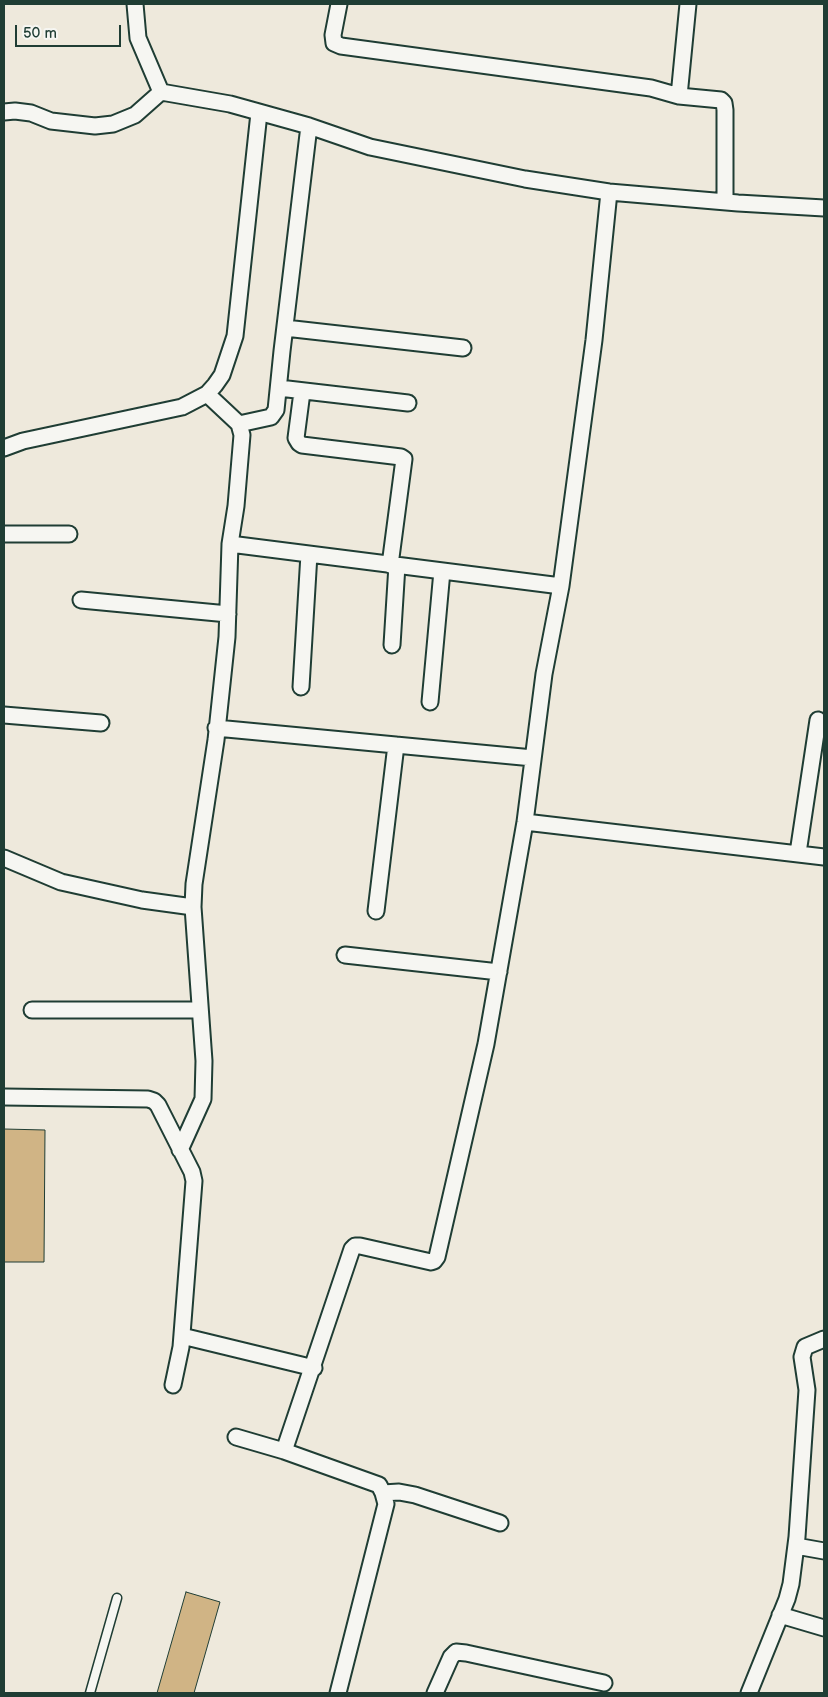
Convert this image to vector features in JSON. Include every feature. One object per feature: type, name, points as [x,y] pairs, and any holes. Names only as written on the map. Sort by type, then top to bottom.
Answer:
[{"type":"street","points":[[135,4],[138,38],[161,92]]},
{"type":"street","points":[[339,4],[333,35],[334,43],[341,46],[651,88],[679,96],[716,98],[724,103],[725,202]]},
{"type":"street","points":[[679,96],[688,4]]},
{"type":"street","points":[[4,112],[32,113],[51,121],[95,126],[113,124],[135,115],[161,92]]},
{"type":"street","points":[[161,92],[230,104],[309,126],[370,147],[525,180],[609,192],[824,208]]},
{"type":"street","points":[[4,448],[23,440],[182,407],[207,394],[222,375],[235,336],[259,113]]},
{"type":"street","points":[[239,424],[271,417],[276,410],[309,126]]},
{"type":"street","points":[[284,1451],[314,1368],[352,1249],[355,1246],[360,1246],[430,1262],[434,1261],[437,1257],[486,1044],[525,822],[544,674],[561,586],[594,340],[609,192]]},
{"type":"street","points":[[285,328],[463,348]]},
{"type":"street","points":[[279,388],[408,403]]},
{"type":"street","points":[[302,392],[296,438],[302,445],[401,457],[404,459],[393,565],[392,645]]},
{"type":"street","points":[[180,1150],[199,1112],[203,1099],[204,1061],[193,907],[194,884],[227,637],[230,544],[236,506],[242,435],[239,424],[207,394]]},
{"type":"street","points":[[4,534],[69,534]]},
{"type":"street","points":[[230,544],[561,586]]},
{"type":"street","points":[[301,687],[309,554]]},
{"type":"street","points":[[430,702],[442,571]]},
{"type":"street","points":[[81,600],[228,614]]},
{"type":"street","points":[[4,715],[101,723]]},
{"type":"street","points":[[798,852],[818,720]]},
{"type":"street","points":[[216,728],[533,758]]},
{"type":"street","points":[[376,911],[396,745]]},
{"type":"street","points":[[525,822],[824,856]]},
{"type":"street","points":[[4,858],[61,882],[142,900],[193,907]]},
{"type":"street","points":[[345,955],[499,972]]},
{"type":"street","points":[[32,1010],[200,1010]]},
{"type":"street","points":[[4,1097],[148,1099],[154,1101],[158,1106],[192,1172],[194,1182],[182,1336],[173,1385]]},
{"type":"street","points":[[182,1336],[314,1368]]},
{"type":"street","points":[[749,1693],[791,1584],[796,1546],[807,1390],[802,1357],[805,1347],[824,1338]]},
{"type":"street","points":[[236,1437],[284,1451],[379,1485],[383,1492],[386,1504],[338,1693]]},
{"type":"street","points":[[383,1492],[415,1495],[500,1523]]},
{"type":"street","points":[[796,1546],[824,1551]]},
{"type":"street","points":[[780,1615],[824,1628]]},
{"type":"street","points":[[435,1693],[451,1657],[456,1652],[604,1683]]},
{"type":"lane","points":[[90,1693],[117,1598]]},
{"type":"building","points":[[4,1129],[45,1130],[44,1262],[4,1262]]},
{"type":"building","points":[[186,1592],[220,1602],[194,1693],[157,1693]]}]
